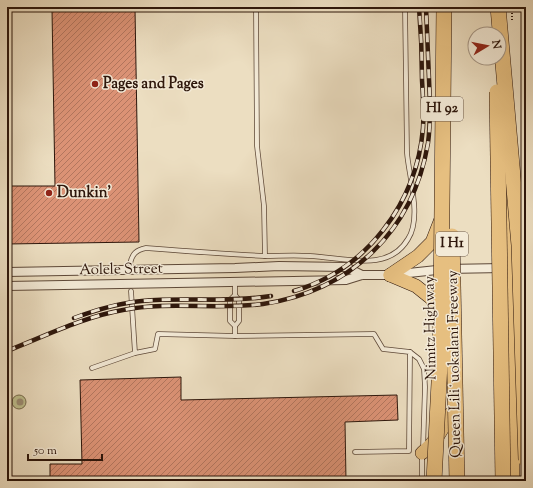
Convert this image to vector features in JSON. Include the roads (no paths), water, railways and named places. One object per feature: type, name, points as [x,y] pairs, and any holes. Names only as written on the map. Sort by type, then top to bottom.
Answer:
[{"type":"highway","points":[[434,481],[441,320],[445,7]]},
{"type":"highway","name":"Queen Liliʻuokalani Freeway","points":[[445,7],[457,481]]},
{"type":"highway","points":[[498,7],[520,245],[526,460]]},
{"type":"highway","points":[[496,66],[503,481]]},
{"type":"main road","name":"Nimitz Highway","points":[[440,7],[450,481]]},
{"type":"main road","points":[[505,7],[508,268],[513,481]]},
{"type":"main road","points":[[390,275],[418,256],[432,242],[445,212]]},
{"type":"main road","points":[[390,275],[416,286],[431,298],[446,326]]},
{"type":"main road","points":[[419,452],[432,445],[443,430],[449,415]]},
{"type":"street","name":"Aolele Street","points":[[7,272],[279,266],[346,268],[362,275]]},
{"type":"street","points":[[235,268],[235,281]]},
{"type":"street","name":"Aolele Street","points":[[7,286],[188,284],[235,281],[346,280],[362,275],[390,275],[446,269],[508,268]]},
{"type":"street","points":[[18,286],[25,272]]},
{"type":"lane","points":[[256,7],[258,146],[264,206],[265,256]]},
{"type":"lane","points":[[130,264],[134,253],[140,249],[146,248],[265,256],[305,256],[369,261],[378,260],[396,253],[412,232],[414,208],[414,194],[408,168],[407,153],[405,7]]},
{"type":"lane","points":[[235,281],[235,295],[238,300],[239,321],[235,326],[235,336]]},
{"type":"lane","points":[[131,291],[136,353]]},
{"type":"lane","points":[[235,295],[230,300],[230,321],[235,326]]},
{"type":"lane","points":[[92,368],[136,353],[155,349],[158,334],[235,336],[374,334],[383,349],[410,352],[418,359],[424,369],[425,387],[419,452],[422,481]]},
{"type":"lane","points":[[409,451],[410,352]]},
{"type":"lane","points":[[355,452],[419,452]]},
{"type":"railway","points":[[294,291],[320,281],[344,267],[365,250],[384,229],[399,207],[411,182],[419,155],[423,128],[422,52],[419,7]]},
{"type":"railway","points":[[7,351],[79,322],[108,313],[140,307],[246,306],[263,304],[294,297],[323,286],[349,271],[372,252],[392,230],[408,204],[420,175],[428,143],[430,127],[426,7]]},
{"type":"railway","points":[[74,318],[124,303],[158,300],[239,299],[271,296]]},
{"type":"place","name":"Pages and Pages","points":[[95,84]]},
{"type":"place","name":"Dunkin'","points":[[49,193]]}]
